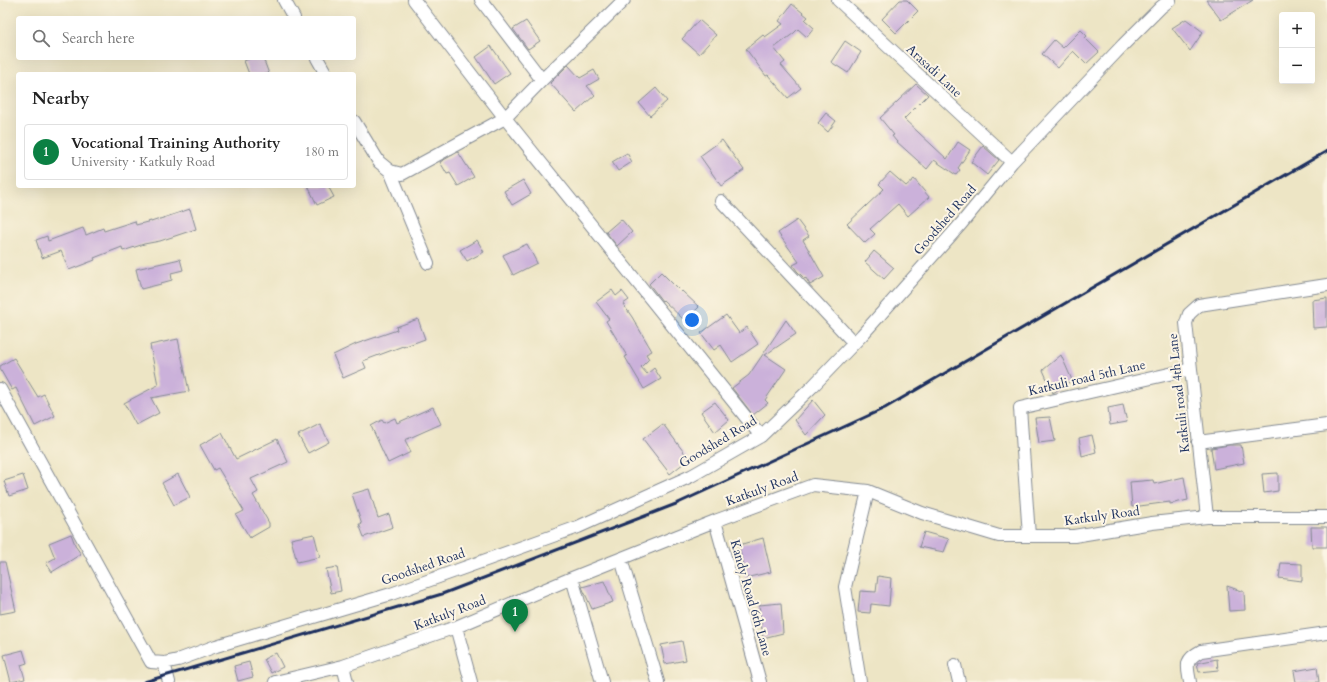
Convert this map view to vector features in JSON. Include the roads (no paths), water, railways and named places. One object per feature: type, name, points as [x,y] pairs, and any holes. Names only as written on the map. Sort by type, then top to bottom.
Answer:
[{"type":"street","points":[[284,0],[293,16]]},
{"type":"street","points":[[414,0],[504,118],[761,436]]},
{"type":"street","points":[[481,0],[542,80]]},
{"type":"street","points":[[356,124],[379,162],[390,171],[402,174],[504,118],[624,0]]},
{"type":"street","name":"Arasadi Lane","points":[[838,0],[1012,162]]},
{"type":"street","name":"Goodshed Road","points":[[0,390],[151,662],[164,663],[178,660],[216,646],[392,594],[578,527],[692,476],[761,436],[813,386],[854,343],[961,224],[1012,162],[1123,45],[1170,0]]},
{"type":"street","points":[[318,60],[325,72]]},
{"type":"street","points":[[390,171],[428,263]]},
{"type":"street","points":[[722,201],[854,343]]},
{"type":"street","name":"Katkuli road 4th Lane","points":[[1207,517],[1186,323],[1189,314],[1199,305],[1327,286]]},
{"type":"street","name":"Katkuli road 5th Lane","points":[[1029,536],[1020,408],[1191,369]]},
{"type":"street","points":[[1198,442],[1327,425]]},
{"type":"street","name":"Katkuly Road","points":[[275,682],[343,666],[456,627],[572,578],[715,521],[813,485],[868,491],[922,514],[999,536],[1074,536],[1152,523],[1207,517],[1327,517]]},
{"type":"street","points":[[860,682],[845,587],[868,491]]},
{"type":"street","name":"Kandy Road 6th Lane","points":[[715,521],[760,682]]},
{"type":"street","points":[[621,559],[658,682]]},
{"type":"street","points":[[572,578],[602,682]]},
{"type":"street","points":[[456,627],[471,682]]},
{"type":"street","points":[[1190,682],[1187,664],[1192,656],[1201,651],[1327,633]]},
{"type":"street","points":[[164,663],[169,682]]},
{"type":"street","points":[[955,665],[959,682]]},
{"type":"street","points":[[343,666],[347,682]]},
{"type":"railway","points":[[144,682],[442,594],[676,504],[885,408],[1327,151]]},
{"type":"place","name":"Vocational Training Authority","points":[[515,632]]}]
